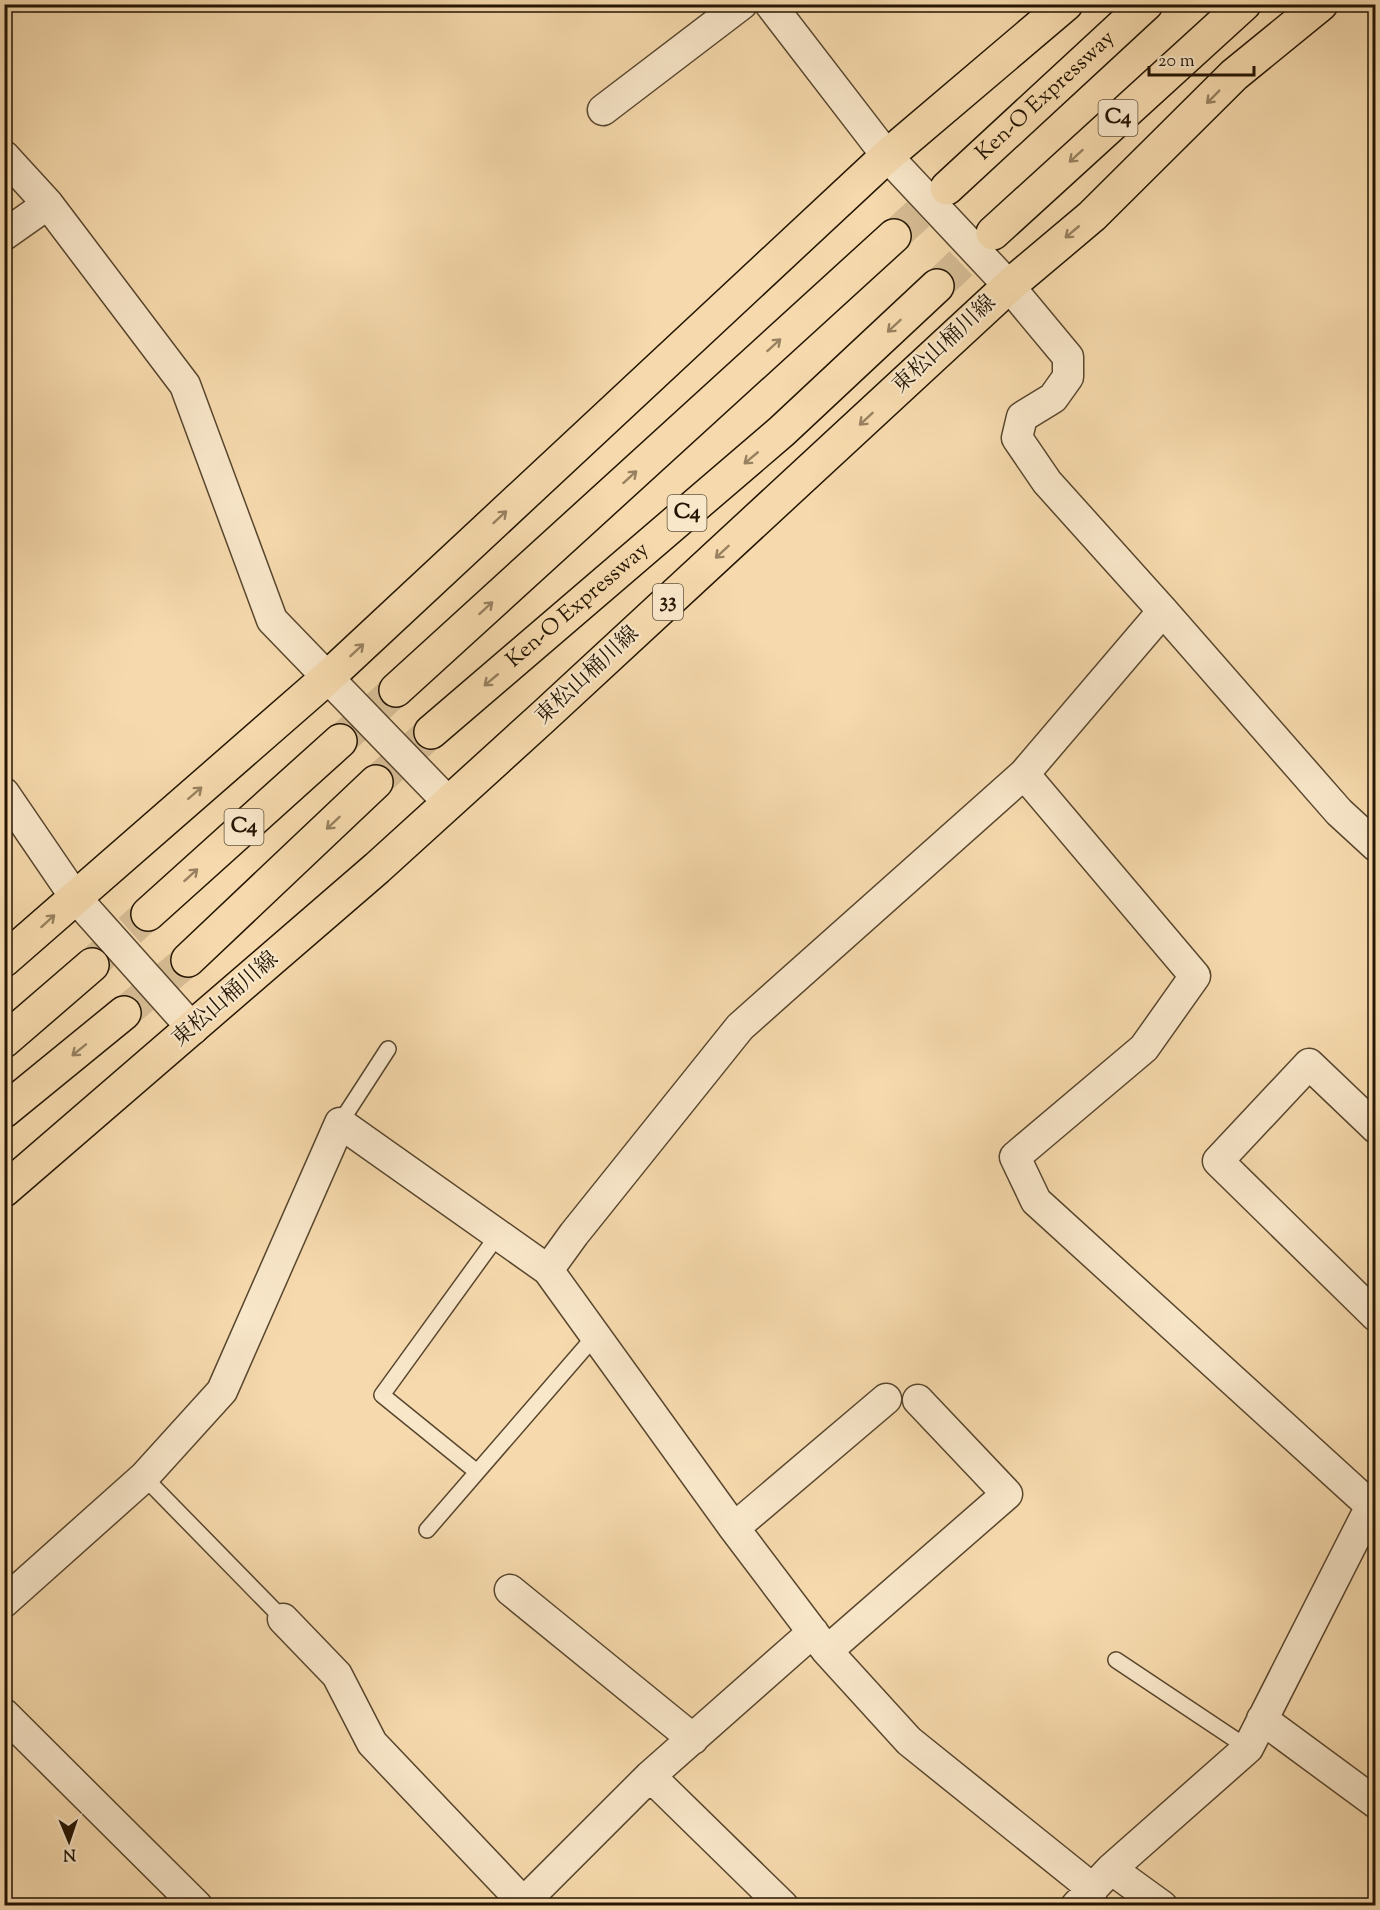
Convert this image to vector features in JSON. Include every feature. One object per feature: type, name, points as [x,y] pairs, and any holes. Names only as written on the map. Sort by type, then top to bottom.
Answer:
[{"type":"main road","points":[[4,960],[327,678],[887,156],[1066,4]]},
{"type":"main road","name":"Ken-O Expressway","points":[[947,188],[1146,4]]},
{"type":"main road","name":"C4","points":[[993,233],[1244,4]]},
{"type":"main road","name":"東松山桶川線","points":[[4,1190],[377,868],[1009,286],[1092,216],[1234,75],[1321,4]]},
{"type":"main road","points":[[396,690],[894,236]]},
{"type":"main road","name":"Ken-O Expressway","points":[[431,732],[783,431],[937,286]]},
{"type":"main road","name":"C4","points":[[148,914],[340,741]]},
{"type":"main road","name":"C4","points":[[188,960],[375,783]]},
{"type":"main road","points":[[4,1041],[92,965]]},
{"type":"main road","points":[[4,1111],[124,1012]]},
{"type":"street","points":[[603,110],[742,4]]},
{"type":"street","points":[[770,4],[887,156],[1009,286],[1068,357],[1068,376],[1053,398],[1022,417],[1017,438],[1047,482],[1339,812],[1376,846]]},
{"type":"street","points":[[4,156],[48,204],[185,385],[272,620],[449,803]]},
{"type":"street","points":[[4,235],[48,204]]},
{"type":"street","points":[[548,1270],[574,1234],[740,1027],[1024,774],[1163,611]]},
{"type":"street","points":[[1024,774],[1195,976],[1144,1048],[1015,1157],[1036,1201],[1373,1503],[1248,1748],[1093,1888]]},
{"type":"street","points":[[4,793],[75,897],[193,1029]]},
{"type":"street","points":[[1376,1128],[1309,1064],[1218,1161],[1376,1316]]},
{"type":"street","points":[[4,1602],[144,1477],[222,1391],[340,1124],[548,1270],[734,1528],[820,1642],[909,1741],[1093,1888],[1162,1905]]},
{"type":"street","points":[[734,1528],[886,1399]]},
{"type":"street","points":[[283,1619],[338,1675],[372,1743],[522,1904],[650,1776],[693,1739],[1007,1494],[918,1400]]},
{"type":"street","points":[[510,1590],[693,1739]]},
{"type":"street","points":[[4,1714],[197,1905]]},
{"type":"street","points":[[1262,1719],[1376,1803]]},
{"type":"street","points":[[650,1776],[783,1905]]},
{"type":"lane","points":[[340,1124],[388,1049]]},
{"type":"lane","points":[[477,1472],[382,1395],[498,1235]]},
{"type":"lane","points":[[427,1530],[595,1336]]},
{"type":"lane","points":[[144,1477],[283,1619]]},
{"type":"lane","points":[[1116,1660],[1248,1748]]},
{"type":"tunnel","points":[[894,236],[947,188]]},
{"type":"tunnel","points":[[937,286],[993,233]]},
{"type":"tunnel","points":[[340,741],[396,690]]},
{"type":"tunnel","points":[[376,782],[431,732]]},
{"type":"tunnel","points":[[93,963],[148,914]]},
{"type":"tunnel","points":[[124,1013],[188,960]]}]
